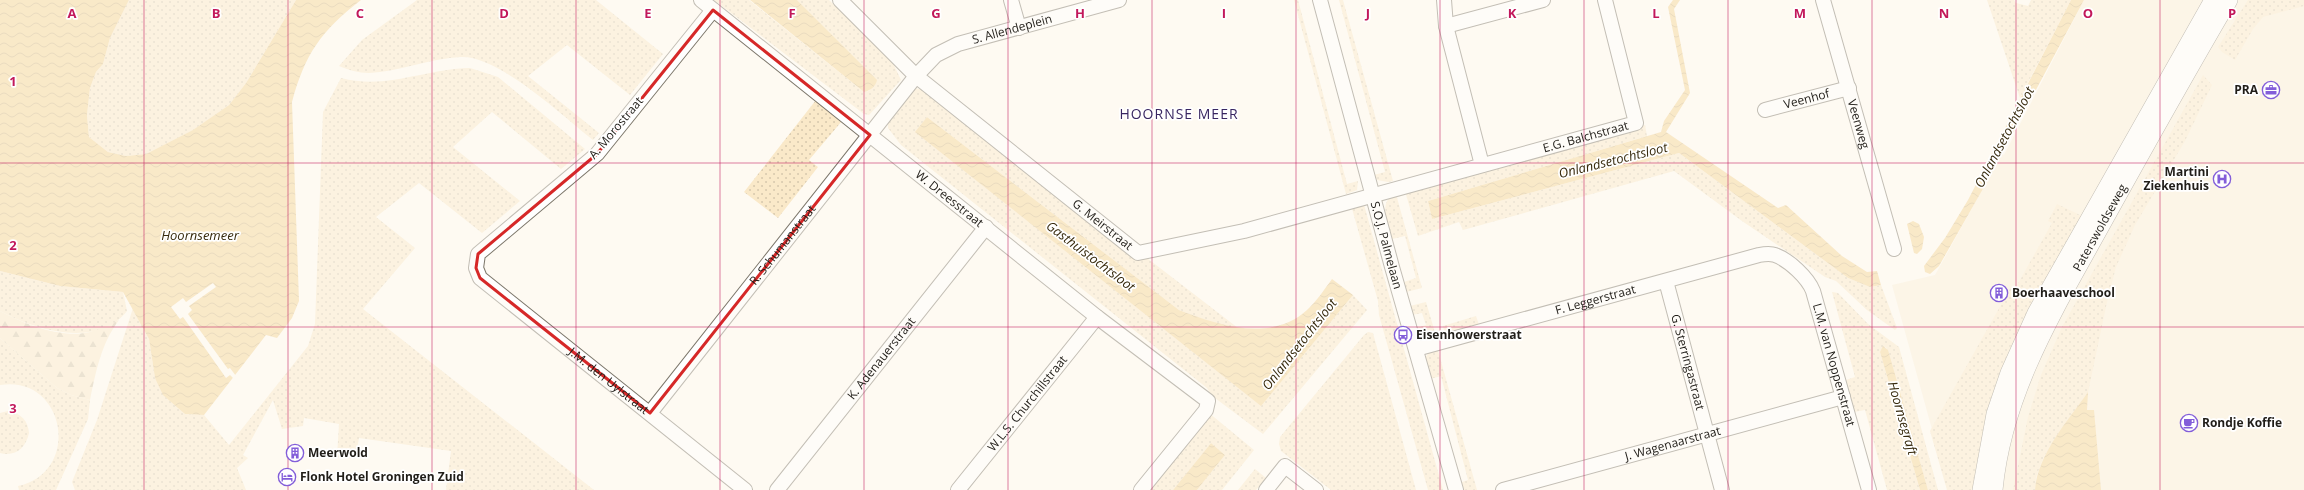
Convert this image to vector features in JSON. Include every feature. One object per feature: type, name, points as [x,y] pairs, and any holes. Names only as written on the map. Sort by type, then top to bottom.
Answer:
[{"type":"main road","name":"Paterswoldseweg","points":[[1981,490],[1995,414],[2009,373],[2036,313],[2213,0]]},
{"type":"main road","name":"Paterswoldseweg","points":[[1994,490],[1996,470],[2005,429],[2017,392],[2048,322],[2175,91],[2229,0]]},
{"type":"street","name":"W. Dreesstraat","points":[[701,0],[1097,317],[1208,401],[1206,410],[1141,490]]},
{"type":"street","points":[[840,0],[916,76]]},
{"type":"street","points":[[1011,0],[1019,28]]},
{"type":"street","name":"S. Allendeplein","points":[[916,76],[936,55],[958,44],[1119,0]]},
{"type":"street","name":"S.O.J. Palmelaan","points":[[1320,0],[1372,195],[1456,490]]},
{"type":"street","points":[[1444,0],[1446,26],[1482,165]]},
{"type":"street","points":[[1446,26],[1543,0]]},
{"type":"street","name":"E.G. Balchstraat","points":[[1372,195],[1636,123],[1605,0]]},
{"type":"street","name":"Veenweg","points":[[1823,0],[1894,249]]},
{"type":"street","name":"A. Morostraat","points":[[476,268],[478,254],[597,154],[713,10]]},
{"type":"street","name":"R. Schumanstraat","points":[[650,413],[916,76]]},
{"type":"street","name":"G. Meirstraat","points":[[916,76],[1138,253],[1244,230],[1372,195]]},
{"type":"street","name":"Veenhof","points":[[1765,110],[1849,88]]},
{"type":"street","name":"K. Adenauerstraat","points":[[777,490],[986,228]]},
{"type":"street","name":"F. Leggerstraat","points":[[1416,349],[1759,255],[1775,255]]},
{"type":"street","name":"L.M. van Noppenstraat","points":[[1775,255],[1809,282],[1869,490]]},
{"type":"street","name":"J.M. den Uylstraat","points":[[476,268],[480,278],[745,490]]},
{"type":"street","name":"G. Sterringastraat","points":[[1666,281],[1722,490]]},
{"type":"street","name":"W.L.S. Churchillstraat","points":[[958,490],[1097,317]]},
{"type":"street","name":"J. Wagenaarstraat","points":[[1503,490],[1842,397]]},
{"type":"street","points":[[1266,490],[1285,466],[1316,490]]},
{"type":"highlighted area","points":[[713,10],[870,135],[650,413],[480,278],[476,268],[478,254],[597,154]]},
{"type":"shaded area","points":[[2084,0],[2304,0],[2304,490],[1959,490],[1948,487],[1892,285],[1935,275],[2002,154],[2004,155]]},
{"type":"green space","points":[[129,0],[296,0],[246,83],[229,105],[194,130],[146,154],[126,156],[108,152],[89,137],[87,115],[90,88],[96,72],[103,64],[110,38]]},
{"type":"green space","points":[[417,0],[596,0],[663,54],[630,95],[567,45],[528,76],[599,133],[593,140],[530,89],[493,66],[476,59],[461,57],[450,58],[369,73],[354,71],[339,66],[362,40]]},
{"type":"green space","points":[[714,0],[749,0],[864,92],[869,91],[876,80],[797,0],[829,0],[892,61],[901,80],[869,115],[864,114]]},
{"type":"green space","points":[[1294,0],[1298,0],[1347,184],[1358,181],[1357,190],[1346,194]]},
{"type":"green space","points":[[1339,0],[1343,0],[1393,181],[1388,182],[1377,180],[1374,175],[1385,172]]},
{"type":"green space","points":[[1987,0],[2014,0],[2016,3],[2028,6],[2031,0],[2071,0],[2020,98]]},
{"type":"green space","points":[[2248,0],[2304,0],[2304,6],[2263,17],[2253,29],[2235,60],[2222,52],[2218,47]]},
{"type":"green space","points":[[470,68],[498,77],[585,149],[561,169],[492,112],[453,147],[520,201],[482,233],[419,183],[376,217],[415,248],[363,309],[594,490],[446,490],[451,451],[359,438],[355,459],[337,457],[339,424],[304,418],[303,426],[282,429],[273,400],[243,455],[248,458],[237,468],[246,490],[75,490],[72,482],[97,420],[133,308],[149,339],[155,378],[185,414],[204,415],[229,445],[308,346],[315,324],[323,112],[341,78],[374,82],[453,69]]},
{"type":"green space","points":[[2203,75],[2212,85],[2185,141],[2135,225],[2116,267],[2088,392],[2044,456],[2036,477],[2035,490],[2013,490],[2028,417],[2041,375],[2062,327]]},
{"type":"green space","points":[[914,88],[925,90],[1140,258],[1147,258],[1238,328],[1216,324],[1179,310],[927,117],[916,132],[1261,405],[1353,295],[1367,310],[1263,434],[1211,395],[1207,388],[901,145],[888,128],[888,121]]},
{"type":"green space","points":[[816,100],[842,121],[809,160],[818,167],[778,218],[744,192]]},
{"type":"green space","points":[[1645,125],[1647,136],[1428,201],[1432,219],[1679,153],[1848,278],[1870,287],[1881,285],[1897,328],[1895,330],[1867,310],[1836,281],[1825,277],[1742,221],[1674,171],[1463,230],[1459,222],[1418,236],[1405,191]]},
{"type":"green space","points":[[1396,194],[1422,288],[1406,292],[1404,282],[1416,278],[1405,236],[1392,239],[1385,214],[1387,202],[1390,197]]},
{"type":"green space","points":[[1363,201],[1443,490],[1428,490],[1379,315],[1378,301],[1351,205]]},
{"type":"green space","points":[[2057,204],[2082,216],[2009,350],[1999,378],[1975,490],[1947,490],[1930,431],[2011,287],[2015,289],[2052,223],[2048,221]]},
{"type":"green space","points":[[0,271],[60,286],[123,292],[127,311],[114,323],[99,330],[83,333],[65,332],[30,324],[0,311]]},
{"type":"green space","points":[[1832,292],[1838,293],[1868,324],[1899,347],[1938,490],[1928,490],[1886,347],[1880,352],[1920,490],[1887,490],[1865,410],[1854,412],[1846,380],[1855,377]]},
{"type":"green space","points":[[1426,302],[1436,336],[1422,336],[1416,328],[1426,325],[1422,313],[1412,315],[1410,306]]},
{"type":"green space","points":[[0,311],[20,321],[44,329],[68,334],[90,332],[119,320],[103,348],[90,400],[71,395],[57,388],[0,338]]},
{"type":"green space","points":[[1476,316],[1479,325],[1445,334],[1443,326]]},
{"type":"green space","points":[[1368,332],[1373,333],[1416,490],[1331,490],[1281,451],[1279,444],[1280,437]]},
{"type":"green space","points":[[0,338],[57,388],[71,395],[90,400],[88,419],[56,490],[19,490],[18,486],[39,477],[52,463],[58,445],[58,426],[51,408],[39,394],[22,386],[0,385]]},
{"type":"green space","points":[[1437,347],[1477,490],[1463,490],[1459,483],[1468,480],[1441,376],[1430,379],[1425,358],[1431,350]]},
{"type":"green space","points":[[8,411],[13,412],[23,418],[29,433],[28,438],[19,450],[10,454],[5,454],[0,453],[0,413]]},
{"type":"green space","points":[[1209,413],[1254,450],[1222,490],[1197,490],[1225,455],[1211,443],[1173,490],[1147,490]]},
{"type":"green space","points":[[1255,469],[1266,478],[1256,490],[1238,490]]},
{"type":"water","name":"Hoornsemeer","points":[[0,0],[129,0],[110,38],[103,64],[96,72],[90,88],[87,115],[89,137],[108,152],[126,156],[146,154],[193,130],[229,105],[246,83],[296,0],[361,0],[335,22],[316,45],[303,70],[292,102],[299,301],[292,318],[277,338],[266,335],[204,415],[185,414],[163,395],[155,378],[149,339],[123,292],[60,286],[0,271]]},
{"type":"water","points":[[750,0],[797,0],[877,80],[874,86],[864,92]]},
{"type":"water","name":"Onlandsetochtsloot","points":[[1673,0],[1680,0],[1674,9],[1690,93],[1666,132],[1778,208],[1786,205],[1842,256],[1867,272],[1877,271],[1881,285],[1870,287],[1848,278],[1679,153],[1432,219],[1428,201],[1661,132],[1664,121],[1685,90],[1668,7]]},
{"type":"water","name":"Onlandsetochtsloot","points":[[2071,0],[2084,0],[1984,187],[1939,266],[1930,274],[1925,272],[1924,266],[1945,238],[1968,200]]},
{"type":"water","points":[[927,117],[1179,310],[1210,321],[1227,325],[1244,328],[1261,328],[1277,326],[1293,320],[1310,307],[1332,279],[1353,295],[1261,406],[915,132]]},
{"type":"water","points":[[1913,221],[1919,224],[1924,237],[1922,249],[1917,254],[1914,253],[1907,224]]},
{"type":"water","name":"Hoornsegraft","points":[[1883,346],[1888,350],[1928,490],[1920,490],[1880,352]]},
{"type":"water","points":[[2088,392],[2087,410],[2094,410],[2101,490],[2035,490],[2037,476],[2048,450],[2063,426]]},
{"type":"water","points":[[1211,443],[1225,455],[1197,490],[1173,490]]},
{"type":"pier","points":[[213,283],[216,287],[189,306],[192,310],[188,314],[228,369],[230,368],[236,376],[234,379],[230,375],[226,378],[183,317],[180,319],[171,307],[183,298],[186,302]]},
{"type":"place","name":"PRA","points":[[2271,90]]},
{"type":"place","name":"Martini Ziekenhuis","points":[[2222,179]]},
{"type":"place","name":"Boerhaaveschool","points":[[1999,293]]},
{"type":"place","name":"Eisenhowerstraat","points":[[1403,335]]},
{"type":"place","name":"Rondje Koffie","points":[[2189,423]]},
{"type":"place","name":"Meerwold","points":[[295,453]]},
{"type":"place","name":"Flonk Hotel Groningen Zuid","points":[[287,477]]},
{"type":"district","name":"HOORNSE MEER","points":[[1179,114]]},
{"type":"water label","name":"Gasthuistochtsloot","points":[[1091,256]]}]
